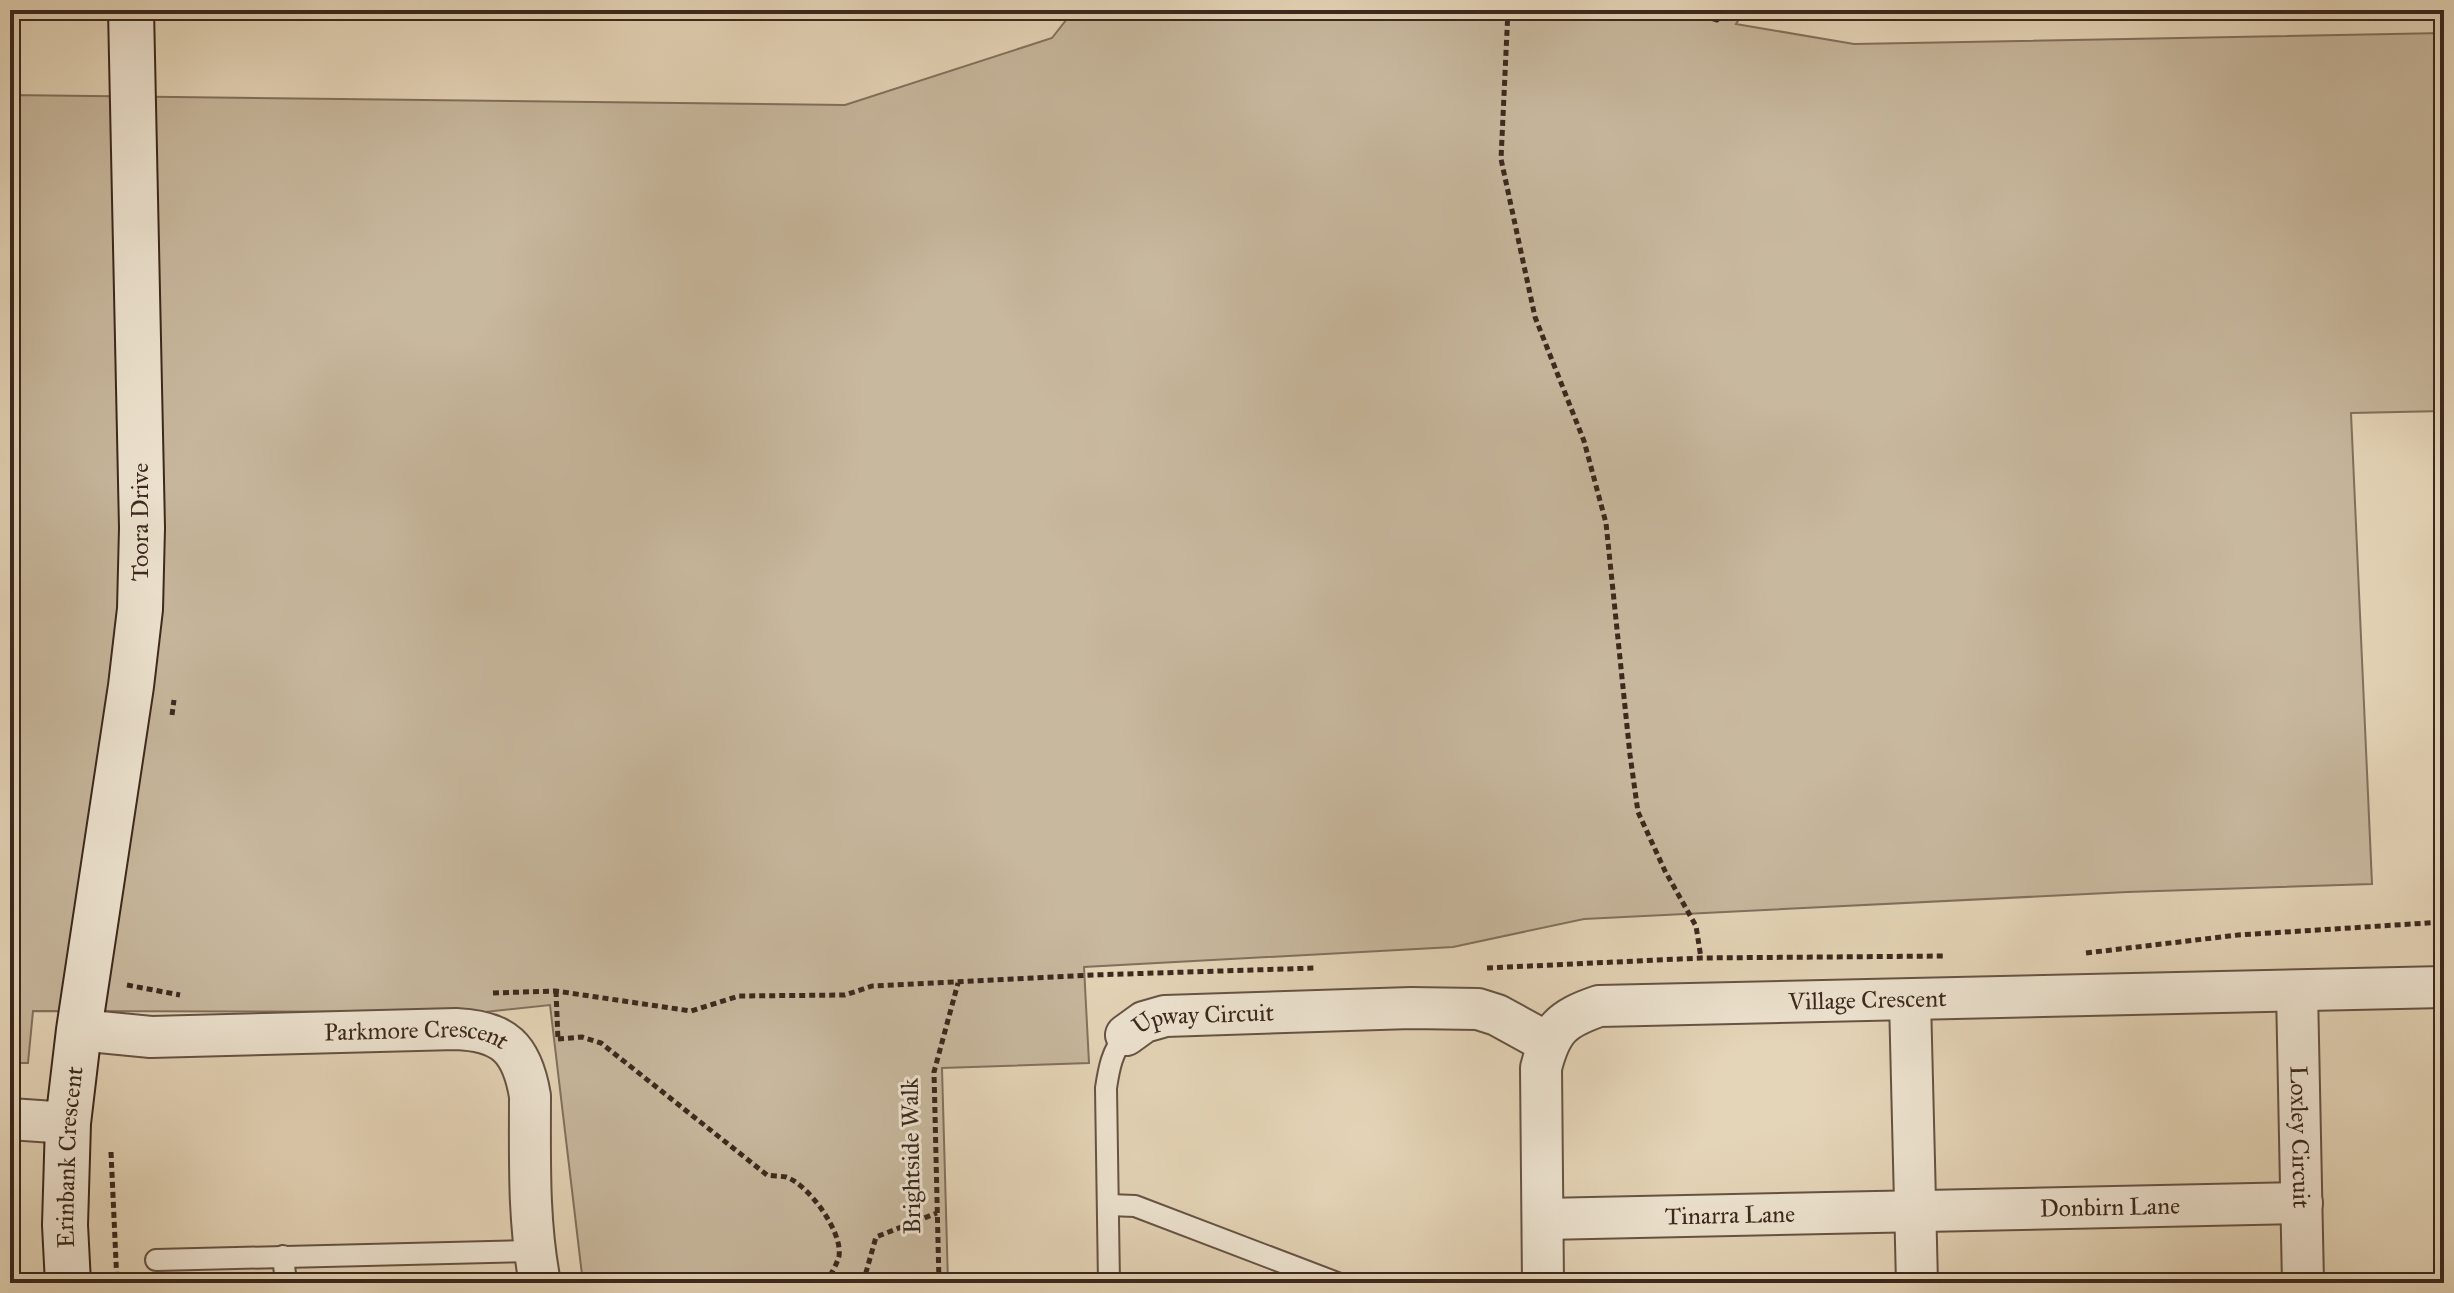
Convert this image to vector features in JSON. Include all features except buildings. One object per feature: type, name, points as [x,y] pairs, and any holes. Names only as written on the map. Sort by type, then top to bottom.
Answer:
[{"type":"street","name":"Toora Drive","points":[[100,1032],[140,609],[142,528],[131,10]]},
{"type":"street","name":"Village Crescent","points":[[1548,1043],[1558,1027],[1576,1014],[1599,1006],[2444,987]]},
{"type":"street","name":"Loxley Circuit","points":[[2297,991],[2303,1283]]},
{"type":"street","points":[[1910,1000],[1917,1283]]},
{"type":"street","name":"Upway Circuit","points":[[1126,1035],[1144,1022],[1165,1016],[1411,1008],[1478,1009],[1497,1015],[1548,1043]]},
{"type":"street","name":"Parkmore Crescent","points":[[100,1032],[166,1037],[456,1029],[489,1033],[517,1054],[524,1066],[530,1096],[530,1204],[537,1267]]},
{"type":"street","name":"Erinbank Crescent","points":[[68,1283],[65,1225],[68,1123],[100,1032]]},
{"type":"street","points":[[1543,1283],[1541,1068],[1548,1043]]},
{"type":"street","points":[[10,1119],[68,1123]]},
{"type":"street","name":"Donbirn Lane","points":[[1916,1210],[2302,1203]]},
{"type":"street","name":"Tinarra Lane","points":[[1544,1219],[1916,1210]]},
{"type":"lane","name":"Upway Circuit","points":[[1109,1205],[1106,1088],[1109,1065],[1116,1047],[1126,1035]]},
{"type":"lane","points":[[1109,1283],[1109,1205],[1135,1206],[1337,1283]]},
{"type":"lane","points":[[156,1260],[283,1256],[537,1267]]},
{"type":"lane","points":[[283,1256],[286,1283]]},
{"type":"path","points":[[1508,10],[1501,159],[1535,317],[1584,441],[1606,523],[1638,812],[1665,871],[1696,926],[1701,958]]},
{"type":"path","points":[[1683,10],[1717,20],[1724,10]]},
{"type":"path","points":[[169,727],[174,700]]},
{"type":"path","points":[[100,1032],[130,970]]},
{"type":"path","name":"Brightside Walk","points":[[939,1283],[934,1072],[958,983]]},
{"type":"path","points":[[556,991],[558,1039],[582,1037],[601,1043],[767,1175],[786,1177],[805,1189],[837,1238],[839,1256],[831,1281],[820,1283]]},
{"type":"path","points":[[111,1143],[117,1283]]},
{"type":"path","points":[[863,1283],[876,1237],[937,1213]]},
{"type":"shaded area","points":[[1074,10],[1745,10],[1736,24],[1854,44],[2444,33],[2444,411],[2351,413],[2372,884],[2127,892],[1584,919],[1453,947],[1084,967],[1089,1063],[942,1068],[948,1283],[583,1283],[550,1005],[485,1012],[33,1011],[28,1063],[10,1063],[10,95],[845,105],[1052,38]]}]
